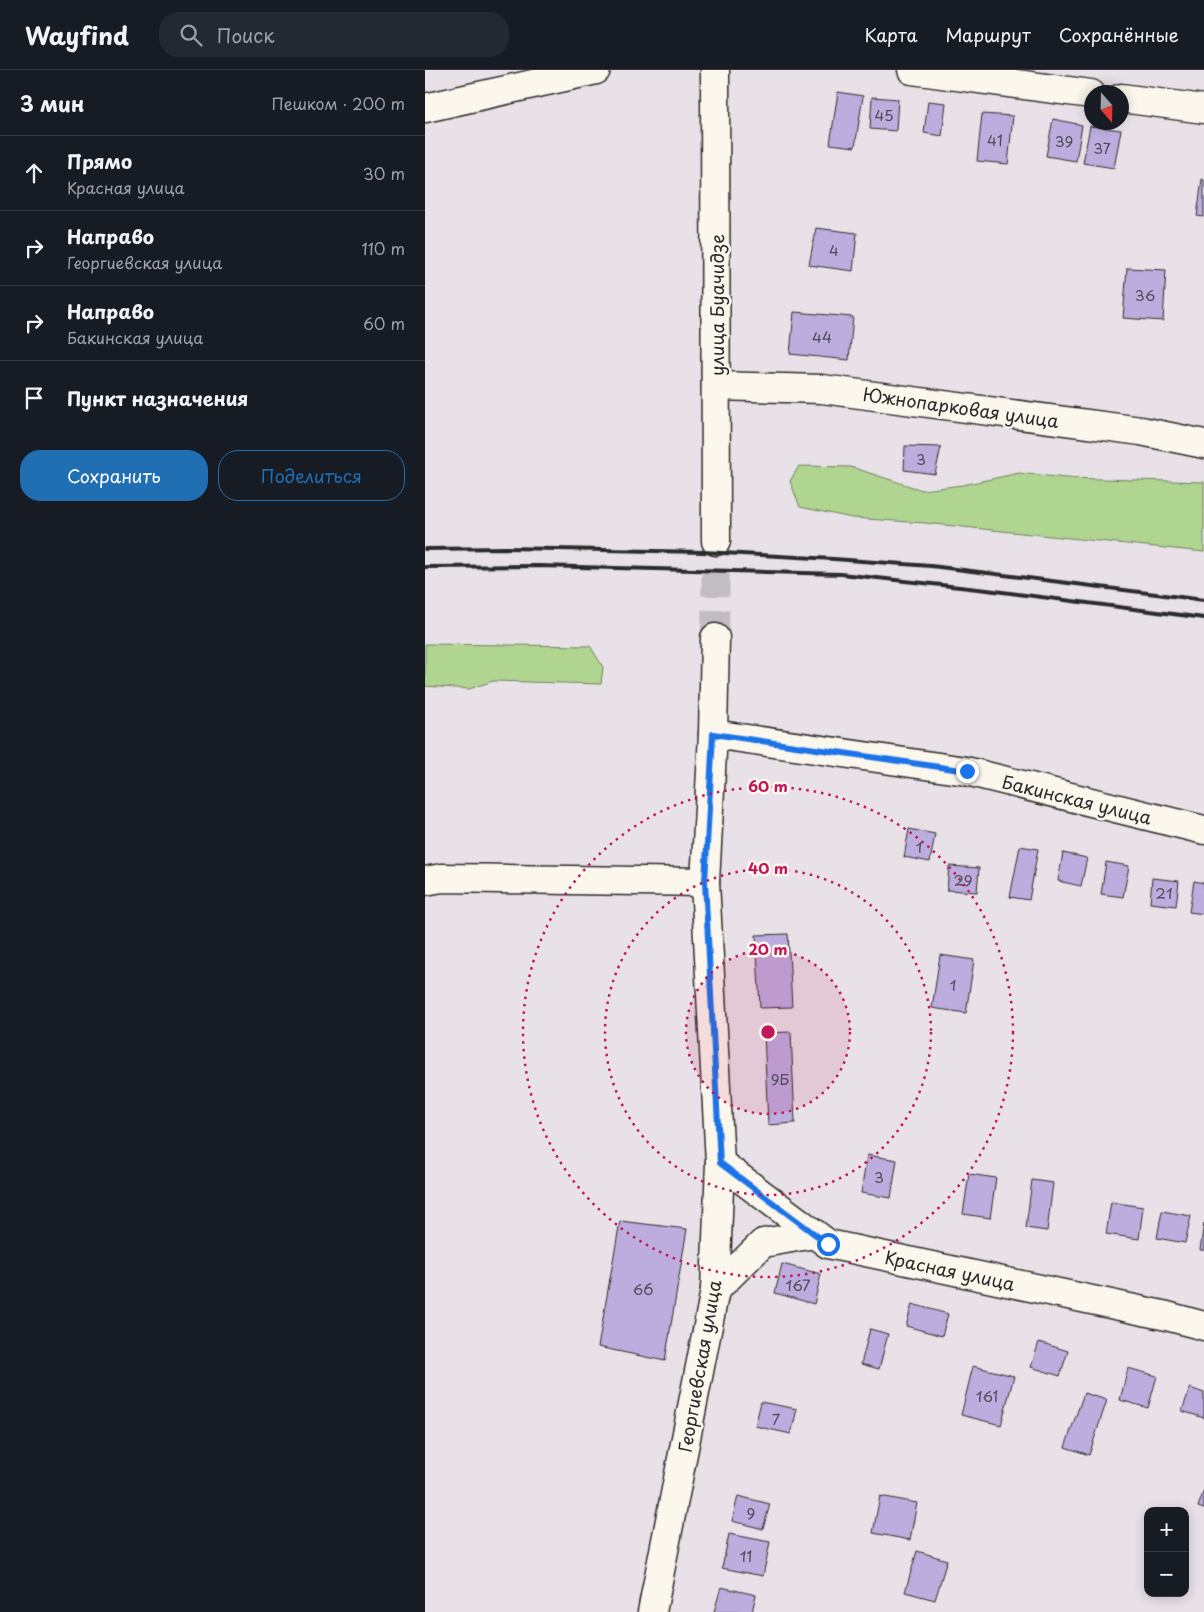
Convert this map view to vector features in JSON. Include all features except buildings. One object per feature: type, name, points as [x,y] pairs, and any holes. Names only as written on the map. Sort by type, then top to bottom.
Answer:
[{"type":"street","points":[[425,108],[596,70]]},
{"type":"street","name":"улица Буачидзе","points":[[715,70],[716,541]]},
{"type":"street","points":[[912,70],[1084,93]]},
{"type":"street","points":[[1129,99],[1204,109]]},
{"type":"street","name":"Южнопарковая улица","points":[[716,386],[823,389],[1141,431],[1204,444]]},
{"type":"street","name":"Георгиевская улица","points":[[651,1612],[715,1290],[720,1163],[705,882],[713,734],[715,638]]},
{"type":"street","name":"Бакинская улица","points":[[713,734],[967,771],[1204,830]]},
{"type":"street","points":[[425,881],[441,878],[705,882]]},
{"type":"street","name":"Красная улица","points":[[720,1163],[828,1244],[1167,1316],[1204,1326]]},
{"type":"street","points":[[715,1290],[763,1243],[814,1234]]},
{"type":"green space","points":[[799,466],[851,467],[922,490],[963,485],[1019,473],[1066,478],[1204,482],[1204,552],[925,523],[852,518],[800,507],[790,481]]},
{"type":"green space","points":[[425,644],[590,646],[603,667],[601,684],[493,681],[469,689],[425,686]]},
{"type":"tunnel","points":[[715,638],[716,541]]},
{"type":"railway","points":[[425,549],[507,548],[703,552],[834,559],[931,566],[1204,600]]},
{"type":"railway","points":[[425,567],[539,566],[841,574],[987,590],[1204,618]]},
{"type":"route","points":[[828,1244],[720,1163],[705,882],[713,734],[967,771]]}]
